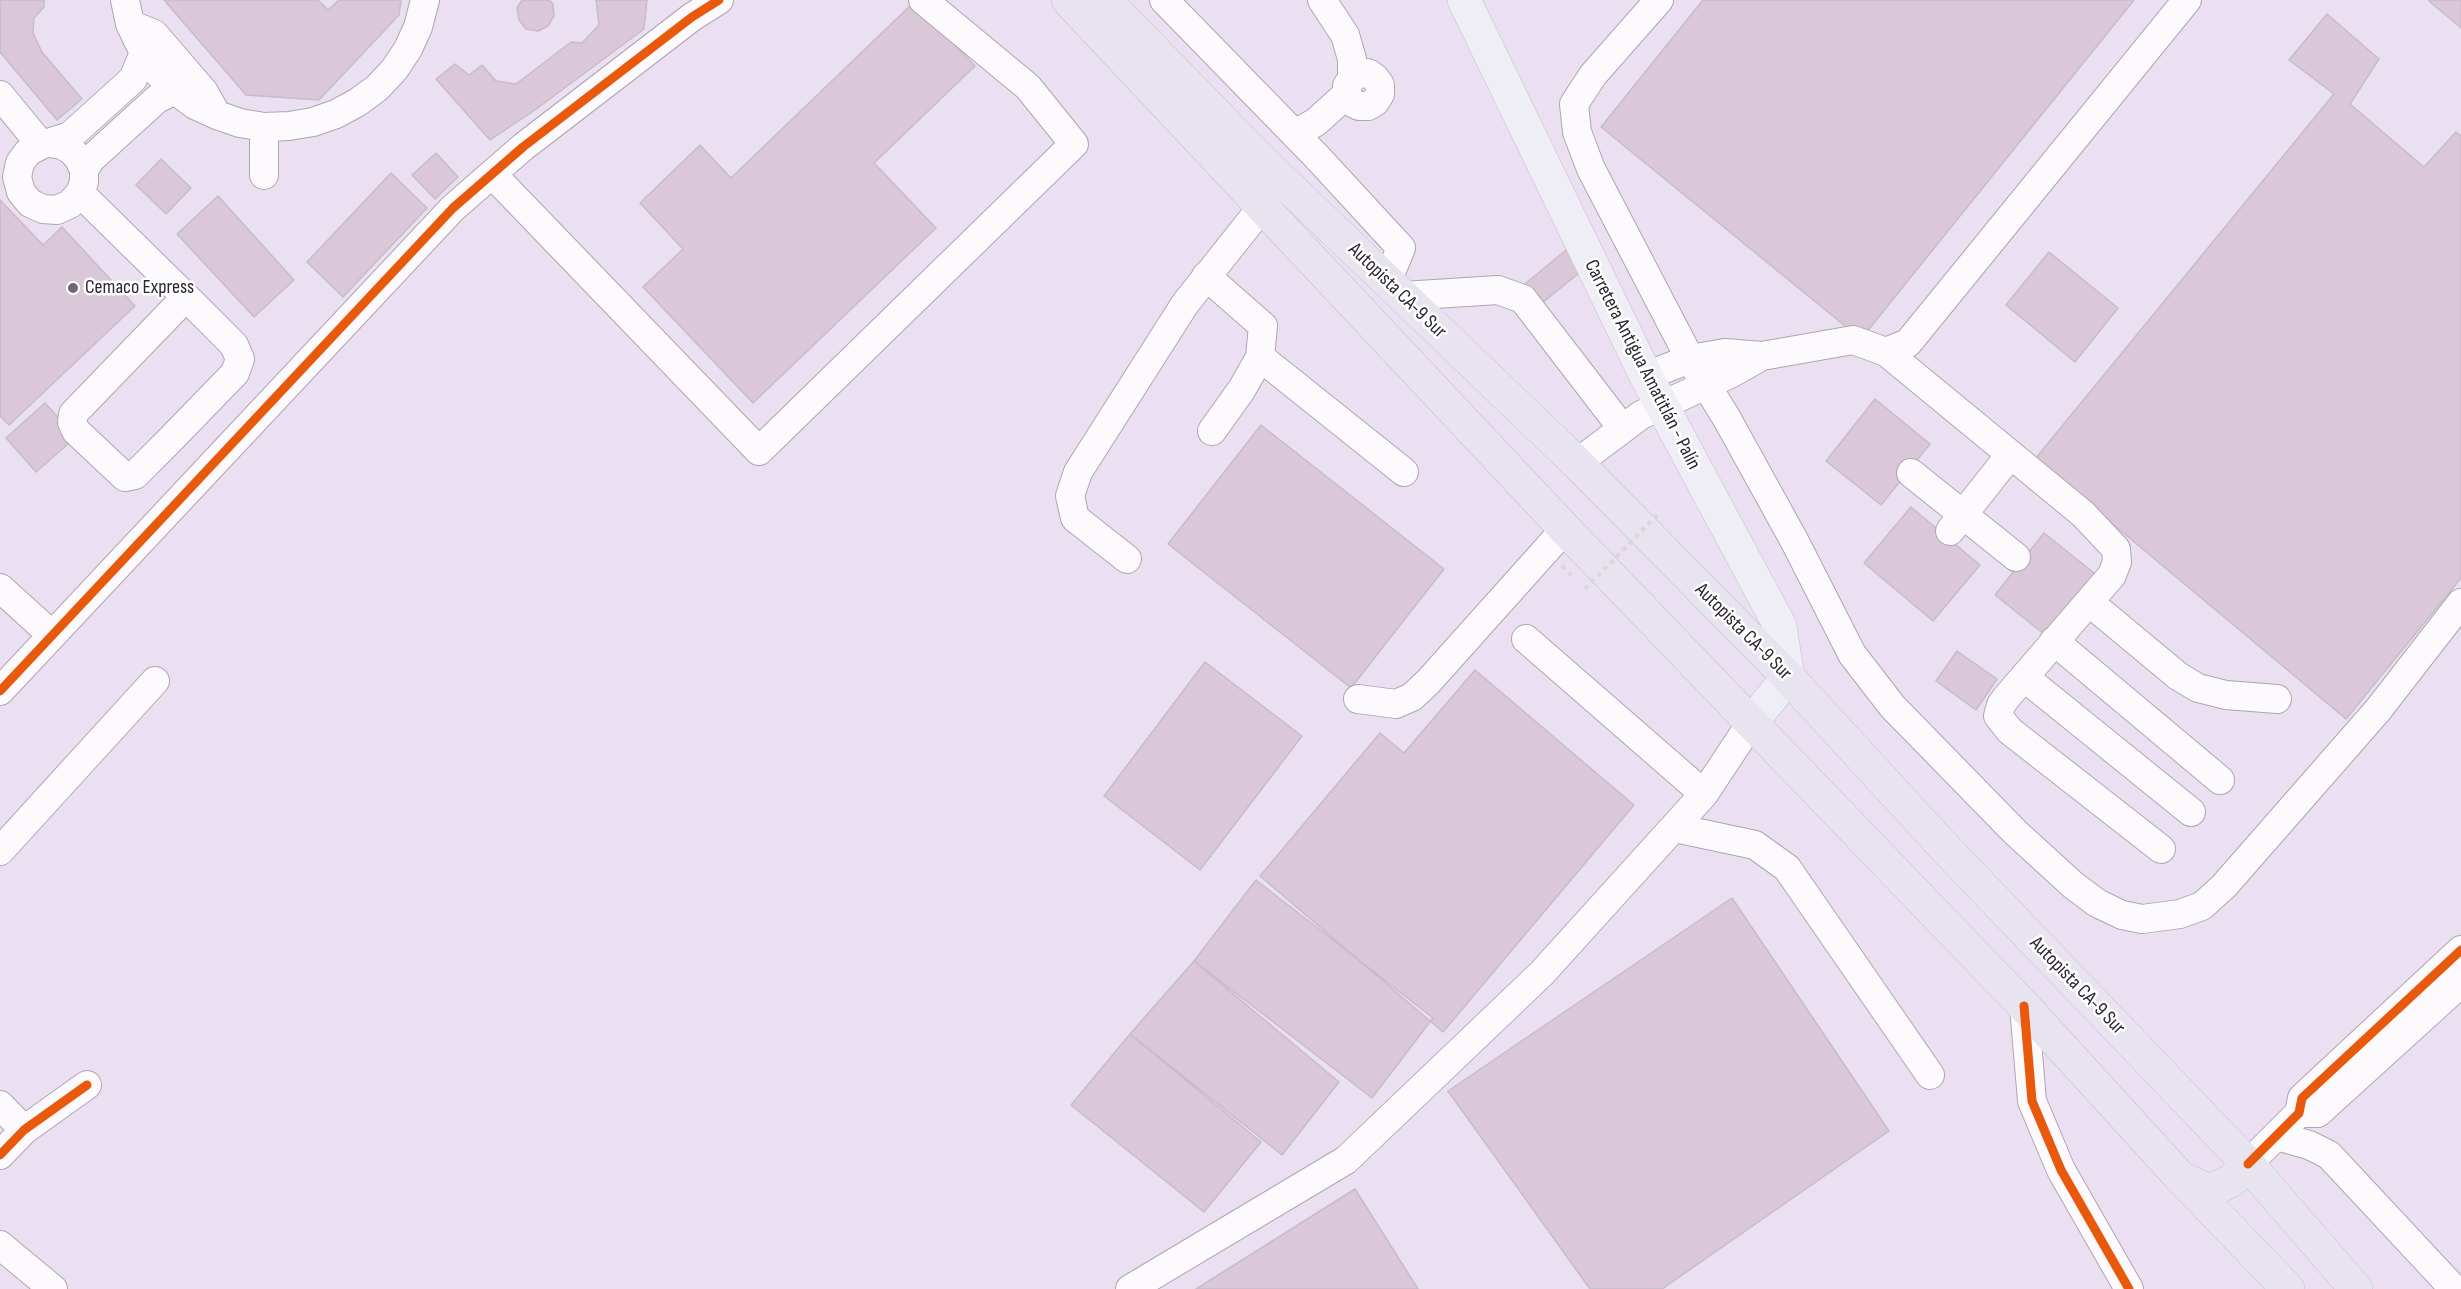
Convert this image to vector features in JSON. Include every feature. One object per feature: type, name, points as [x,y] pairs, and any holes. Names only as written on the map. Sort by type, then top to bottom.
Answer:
[{"type":"highway","name":"Autopista CA-9 Sur","points":[[1068,0],[1565,529],[2024,1006],[2181,1178],[2288,1289]]},
{"type":"highway","name":"Autopista CA-9 Sur","points":[[1105,0],[1264,164],[1577,463],[1788,677],[1947,850],[2248,1164],[2356,1289]]},
{"type":"highway","points":[[2181,1178],[2206,1189],[2215,1189],[2232,1180],[2248,1164]]},
{"type":"main road","name":"Carretera Antigua Amatitlán - Palín","points":[[1464,0],[1661,406],[1780,626],[1788,677]]},
{"type":"main road","points":[[1751,723],[1788,677]]},
{"type":"street","points":[[128,12],[144,53],[158,73],[195,105],[217,116],[240,123],[264,127],[289,126],[313,122],[336,114],[377,88],[394,70],[416,33],[425,0]]},
{"type":"street","points":[[0,691],[453,208],[523,147],[692,17],[719,0]]},
{"type":"street","points":[[492,174],[759,452],[1074,144],[1028,87],[923,0]]},
{"type":"street","points":[[1164,0],[1318,158],[1401,248],[1395,289],[1498,290],[1523,299],[1622,428]]},
{"type":"street","points":[[1318,158],[1324,139],[1358,89],[1345,35],[1322,0]]},
{"type":"street","points":[[1659,0],[1593,75],[1574,104],[1577,132],[1591,169],[1690,359],[1726,417],[1796,542],[1852,654],[1885,697],[2015,832],[2073,885],[2097,903],[2122,915],[2142,919],[2180,914],[2202,906],[2224,886],[2378,710],[2461,603]]},
{"type":"street","points":[[1886,352],[1908,343],[2187,0]]},
{"type":"street","points":[[128,12],[154,34],[204,92],[217,116]]},
{"type":"street","points":[[144,53],[133,79],[70,136],[28,152],[20,163],[17,177],[21,192],[30,203],[43,209],[57,210],[70,204],[91,159],[157,99],[176,90]]},
{"type":"street","points":[[1295,134],[1316,122],[1358,89]]},
{"type":"street","points":[[0,95],[46,144],[62,145],[72,151],[79,159],[82,181],[186,297],[234,345],[240,359],[236,373],[135,475],[125,477],[76,431],[72,422],[73,414],[186,297]]},
{"type":"street","points":[[115,95],[136,118]]},
{"type":"street","points":[[264,127],[264,175]]},
{"type":"street","points":[[1126,559],[1075,518],[1070,496],[1078,472],[1185,304],[1262,207]]},
{"type":"street","points":[[1206,276],[1263,326],[1260,357],[1242,389],[1212,431]]},
{"type":"street","points":[[1646,376],[1690,359],[1725,353],[1761,356],[1853,340],[1886,352],[2083,514],[2116,549],[2117,562],[2112,575],[2006,698],[1998,716],[2005,726],[2161,849]]},
{"type":"street","points":[[1577,463],[1641,415],[1705,386],[1761,356]]},
{"type":"street","points":[[1260,357],[1404,472]]},
{"type":"street","points":[[1957,523],[2010,455]]},
{"type":"street","points":[[1911,473],[1957,523],[2016,557]]},
{"type":"street","points":[[1358,699],[1396,704],[1412,697],[1565,529]]},
{"type":"street","points":[[0,588],[52,635]]},
{"type":"street","points":[[2089,602],[2178,676],[2198,688],[2226,695],[2277,699]]},
{"type":"street","points":[[1526,639],[1704,794]]},
{"type":"street","points":[[2054,641],[2220,780]]},
{"type":"street","points":[[2024,677],[2191,812]]},
{"type":"street","points":[[0,851],[155,681]]},
{"type":"street","points":[[1130,1289],[1346,1160],[1542,973],[1704,794],[1751,723]]},
{"type":"street","points":[[1675,828],[1755,845],[1787,868],[1930,1075]]},
{"type":"street","points":[[2248,1164],[2299,1113],[2301,1098],[2461,950]]},
{"type":"street","points":[[2299,1113],[2318,1113],[2461,983]]},
{"type":"street","points":[[2024,1006],[2032,1101],[2061,1170],[2118,1281]]},
{"type":"street","points":[[0,1155],[24,1130],[87,1085]]},
{"type":"street","points":[[0,1105],[24,1130]]},
{"type":"street","points":[[2277,1136],[2309,1145],[2329,1155],[2454,1289]]},
{"type":"street","points":[[0,1245],[53,1289]]},
{"type":"path","points":[[1560,565],[1585,590],[1660,512]]},
{"type":"building","points":[[0,0],[44,0],[44,7],[34,18],[33,33],[42,52],[82,99],[57,120],[0,52]]},
{"type":"building","points":[[164,0],[318,0],[328,10],[339,0],[401,0],[399,15],[319,100],[246,95]]},
{"type":"building","points":[[522,0],[549,0],[553,4],[554,16],[548,26],[538,31],[526,29],[519,20],[517,8]]},
{"type":"building","points":[[596,0],[647,0],[644,29],[535,110],[490,140],[436,79],[455,64],[469,75],[482,65],[496,81],[516,84],[571,42],[582,43],[599,25]]},
{"type":"building","points":[[1703,0],[2134,0],[1861,339],[1601,127]]},
{"type":"building","points":[[2461,0],[2461,28],[2429,1]]},
{"type":"building","points":[[914,2],[975,66],[874,163],[936,228],[753,403],[643,287],[683,249],[640,203],[700,145],[731,178]]},
{"type":"building","points":[[2327,14],[2379,59],[2350,104],[2424,167],[2456,132],[2461,136],[2461,578],[2346,719],[2035,459],[2334,94],[2289,60]]},
{"type":"building","points":[[436,153],[458,177],[435,199],[412,175]]},
{"type":"building","points":[[161,159],[191,188],[166,214],[136,185]]},
{"type":"building","points":[[391,173],[427,208],[343,297],[307,262]]},
{"type":"building","points":[[218,196],[294,280],[254,317],[177,234]]},
{"type":"building","points":[[0,200],[43,245],[62,227],[135,306],[9,425],[0,416]]},
{"type":"building","points":[[1572,245],[1589,265],[1536,308],[1520,288]]},
{"type":"building","points":[[2049,252],[2118,308],[2075,362],[2006,305]]},
{"type":"building","points":[[1875,399],[1930,444],[1881,505],[1826,461]]},
{"type":"building","points":[[45,403],[76,437],[36,472],[6,438]]},
{"type":"building","points":[[1261,425],[1444,569],[1351,688],[1168,544]]},
{"type":"building","points":[[1911,507],[1980,565],[1933,621],[1864,563]]},
{"type":"building","points":[[2044,533],[2098,576],[2049,638],[1995,595]]},
{"type":"building","points":[[1957,651],[1997,679],[1976,710],[1936,681]]},
{"type":"building","points":[[1205,662],[1302,736],[1200,870],[1104,796]]},
{"type":"building","points":[[1475,670],[1634,805],[1443,1032],[1260,876],[1380,733],[1404,753]]},
{"type":"building","points":[[1256,880],[1433,1018],[1372,1098],[1194,961]]},
{"type":"building","points":[[1732,898],[1889,1131],[1662,1289],[1590,1289],[1448,1091]]},
{"type":"building","points":[[1194,961],[1339,1082],[1282,1155],[1130,1034]]},
{"type":"building","points":[[1130,1034],[1261,1142],[1204,1212],[1071,1105]]},
{"type":"building","points":[[1355,1189],[1418,1289],[1196,1289]]},
{"type":"cycle path","points":[[0,691],[453,208],[523,147],[692,17],[719,0]]},
{"type":"cycle path","points":[[2248,1164],[2299,1113],[2302,1098],[2461,950]]},
{"type":"cycle path","points":[[2024,1006],[2032,1101],[2061,1170],[2129,1289]]},
{"type":"cycle path","points":[[0,1155],[24,1130],[87,1085]]},
{"type":"place","name":"Cemaco Express","points":[[73,288]]}]
